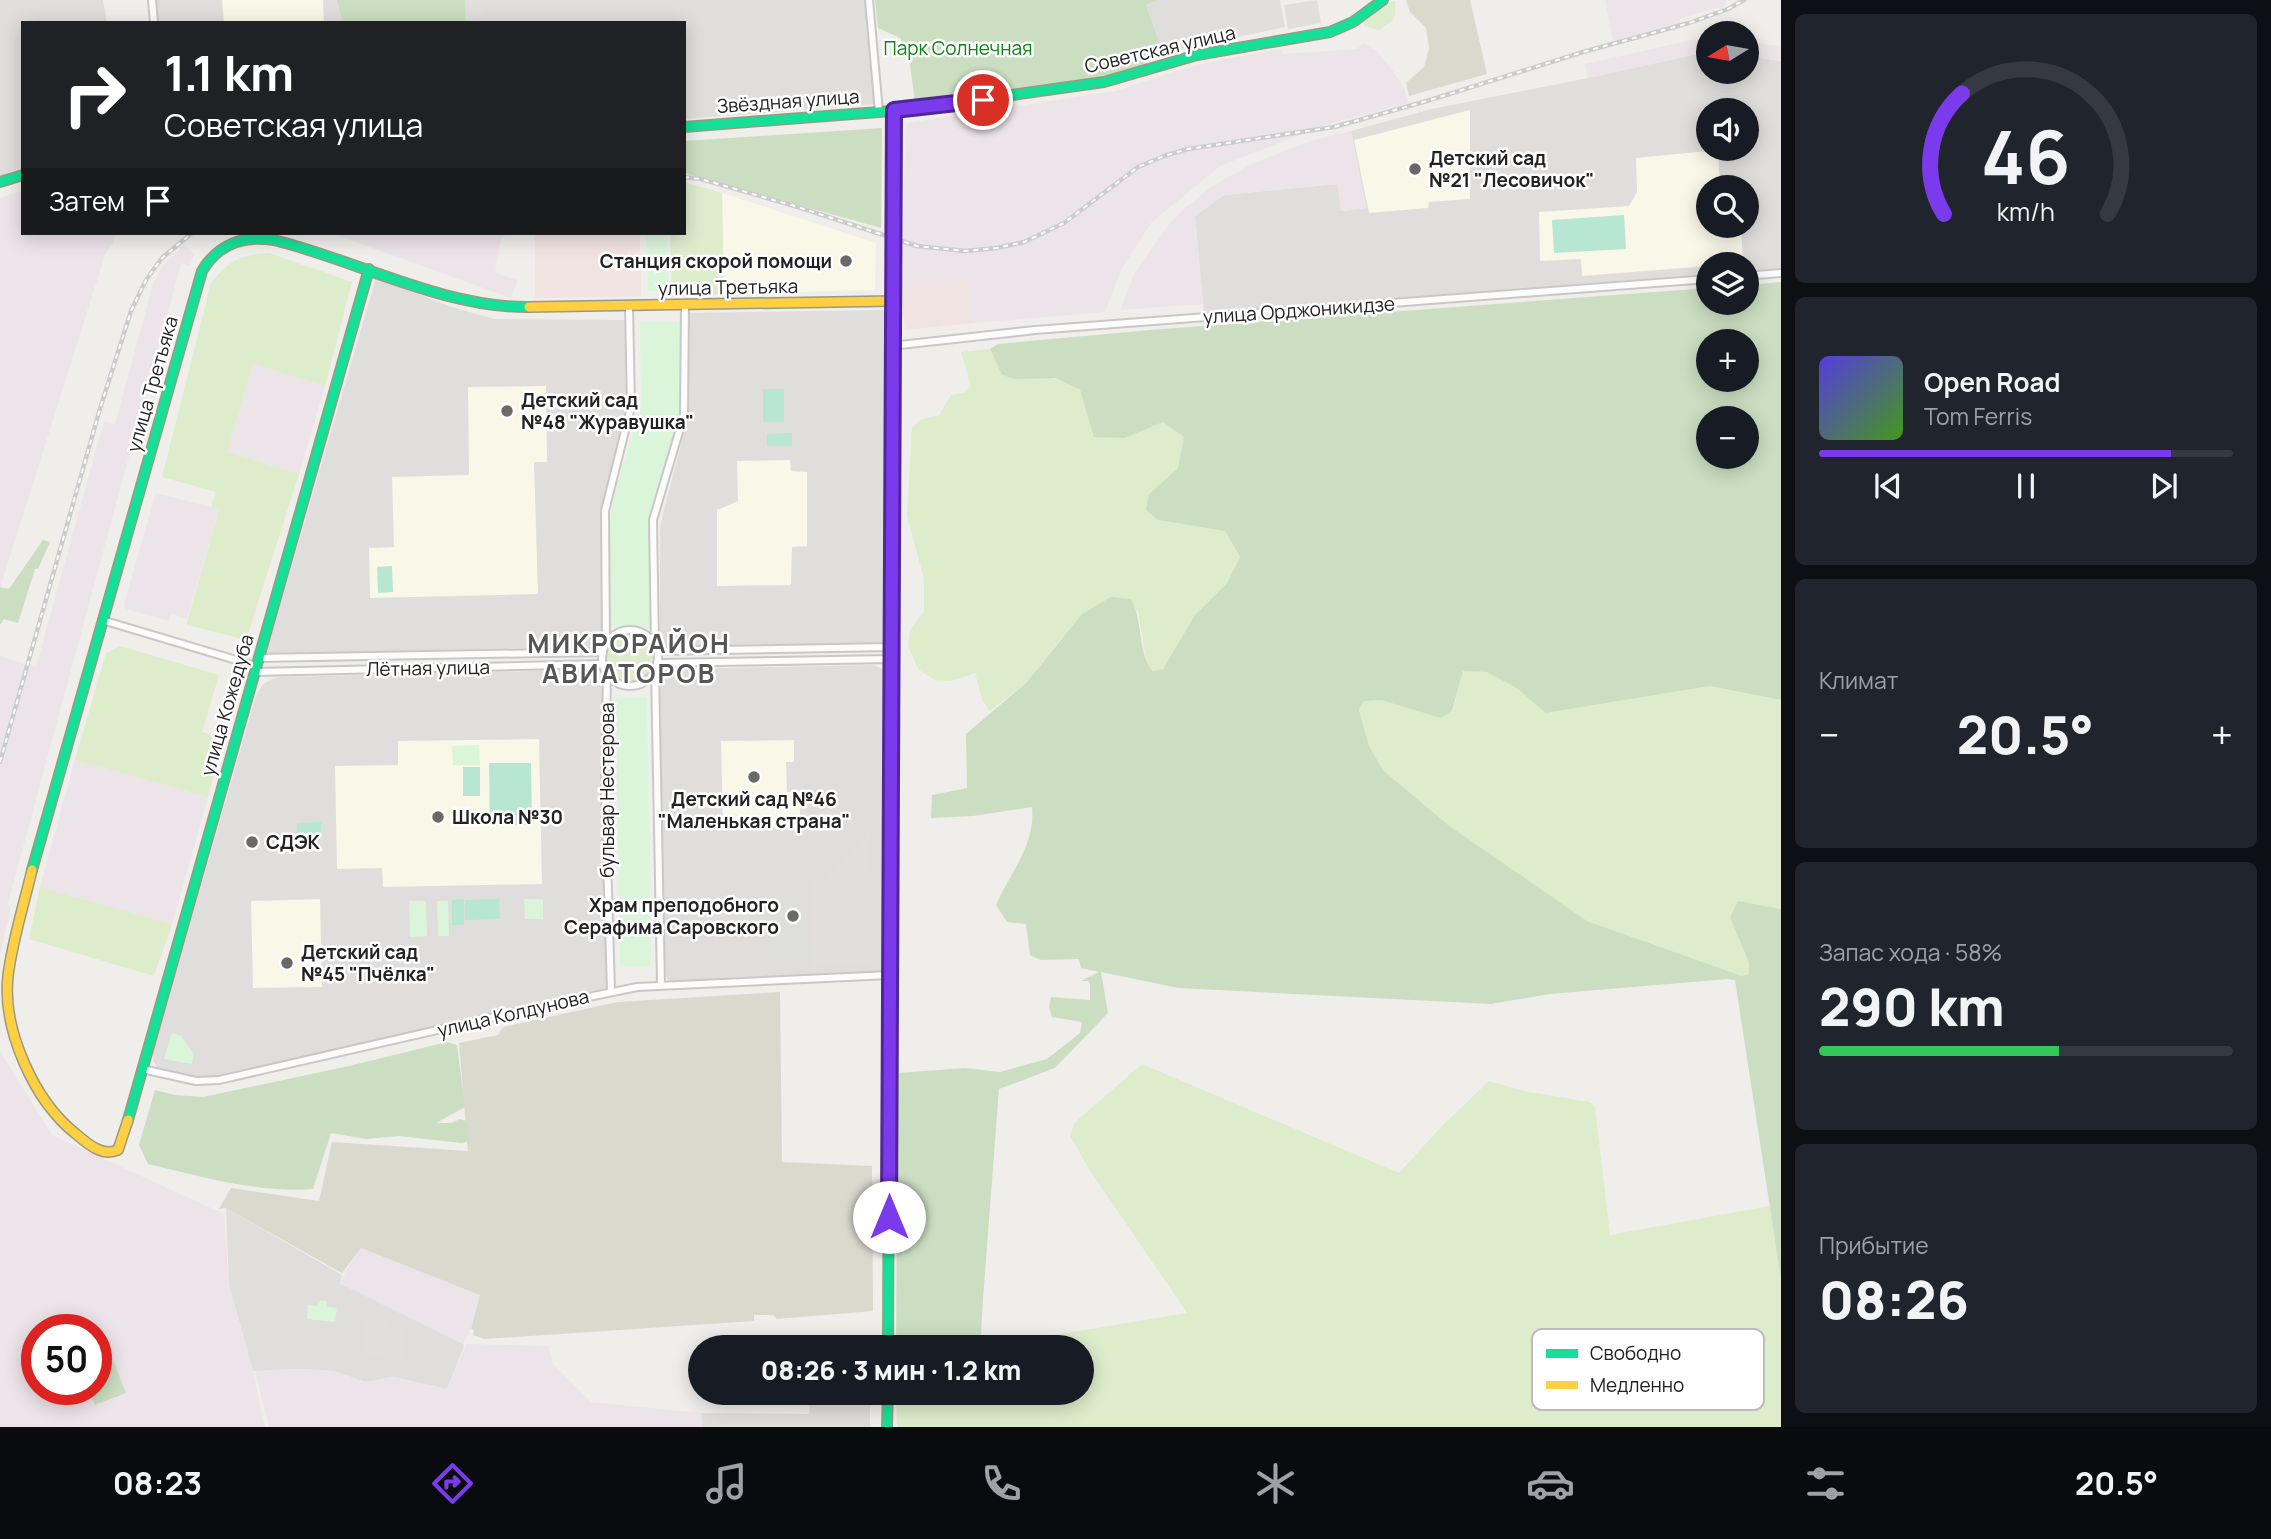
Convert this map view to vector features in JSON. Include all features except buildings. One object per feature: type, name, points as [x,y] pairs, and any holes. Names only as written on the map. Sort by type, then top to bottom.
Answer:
[{"type":"street","points":[[152,0],[153,21]]},
{"type":"street","points":[[869,0],[880,112]]},
{"type":"street","name":"Советская улица","points":[[894,110],[1104,82],[1197,55],[1330,32],[1353,22],[1383,0]]},
{"type":"street","points":[[888,1335],[894,110]]},
{"type":"street","name":"Звёздная улица","points":[[686,127],[894,110]]},
{"type":"street","points":[[0,181],[21,176]]},
{"type":"street","name":"улица Третьяка","points":[[118,1150],[111,1153],[100,1151],[62,1123],[28,1071],[13,1031],[8,995],[12,953],[30,877],[102,620],[202,271],[208,259],[231,243],[264,238],[449,296],[499,307],[892,301]]},
{"type":"street","name":"улица Кожедуба","points":[[118,1150],[369,269]]},
{"type":"street","points":[[1759,275],[1781,273]]},
{"type":"street","name":"улица Орджоникидзе","points":[[891,346],[1047,329],[1696,280]]},
{"type":"street","points":[[661,985],[653,520],[684,415],[685,305]]},
{"type":"street","points":[[629,306],[631,407],[605,511],[607,643],[603,652],[603,664],[607,673],[619,684],[636,685],[644,682],[656,666]]},
{"type":"street","name":"Лётная улица","points":[[102,620],[256,665],[603,664]]},
{"type":"street","points":[[607,643],[619,633],[635,631],[650,639],[656,648]]},
{"type":"street","points":[[656,648],[890,648]]},
{"type":"street","name":"Лётная улица","points":[[256,665],[603,652]]},
{"type":"street","points":[[656,666],[890,659]]},
{"type":"street","name":"бульвар Нестерова","points":[[607,673],[605,791],[611,991]]},
{"type":"street","name":"улица Колдунова","points":[[142,1069],[196,1081],[219,1080],[611,991],[661,985],[890,975]]},
{"type":"street","points":[[887,1427],[888,1405]]},
{"type":"shaded area","points":[[0,0],[103,0],[107,21],[21,21],[21,169],[0,176]]},
{"type":"shaded area","points":[[156,0],[867,0],[876,104],[686,119],[686,21],[157,21]]},
{"type":"shaded area","points":[[222,0],[323,0],[324,21],[224,21]]},
{"type":"shaded area","points":[[465,0],[481,0],[482,21],[466,21]]},
{"type":"shaded area","points":[[1158,0],[1280,0],[1285,27],[1163,53],[1146,5]]},
{"type":"shaded area","points":[[1317,0],[1321,23],[1288,29],[1284,5]]},
{"type":"shaded area","points":[[1406,0],[1470,0],[1487,74],[1409,96],[1406,83],[1424,67],[1429,48],[1426,28],[1410,12]]},
{"type":"shaded area","points":[[1605,0],[1726,0],[1725,6],[1680,18],[1680,23],[1613,41]]},
{"type":"shaded area","points":[[1696,40],[1696,55],[1588,78],[1585,64]]},
{"type":"shaded area","points":[[1363,43],[1377,51],[1393,71],[1403,86],[1409,103],[1325,125],[1220,166],[1151,223],[1121,270],[1105,312],[974,323],[969,280],[900,287],[907,123],[1116,91],[1185,68],[1230,58],[1282,49],[1283,54],[1357,49]]},
{"type":"shaded area","points":[[1759,43],[1781,46],[1781,61],[1759,58]]},
{"type":"shaded area","points":[[1696,55],[1696,84],[1759,84],[1759,58],[1781,61],[1781,268],[1759,270],[1759,252],[1696,252],[1696,275],[1204,314],[1195,216],[1224,195],[1338,184],[1341,211],[1366,208],[1351,131],[1432,109]]},
{"type":"shaded area","points":[[858,86],[859,101],[818,105],[816,90]]},
{"type":"shaded area","name":"Детский сад №21 \"Лесовичок\"","points":[[1470,110],[1470,199],[1429,202],[1428,208],[1369,213],[1354,140]]},
{"type":"shaded area","points":[[1351,131],[1366,208],[1341,211],[1337,184],[1224,195],[1195,216],[1203,304],[1120,310],[1134,274],[1169,224],[1211,187],[1251,164],[1313,140]]},
{"type":"shaded area","points":[[1696,152],[1696,161],[1719,161],[1719,175],[1696,175],[1696,238],[1742,238],[1742,252],[1696,252],[1696,267],[1582,276],[1581,259],[1540,261],[1539,212],[1629,206],[1637,192],[1636,158]]},
{"type":"shaded area","points":[[21,191],[21,235],[115,235],[114,242],[105,255],[0,588],[0,198]]},
{"type":"shaded area","points":[[722,193],[876,243],[875,290],[724,294]]},
{"type":"shaded area","points":[[337,235],[505,235],[501,239],[495,273],[518,280],[511,298]]},
{"type":"shaded area","points":[[535,235],[640,235],[641,296],[535,298]]},
{"type":"shaded area","points":[[184,244],[194,255],[190,266],[181,264],[8,903],[10,910],[0,955],[0,656],[36,667],[104,421],[115,424],[153,284],[162,267]]},
{"type":"shaded area","points":[[376,278],[452,307],[494,319],[625,320],[627,406],[602,516],[601,646],[266,654]]},
{"type":"shaded area","points":[[969,280],[974,323],[905,330],[900,287]]},
{"type":"shaded area","points":[[885,310],[885,643],[660,648],[660,526],[689,413],[688,313]]},
{"type":"shaded area","points":[[253,364],[325,386],[299,474],[227,452]]},
{"type":"shaded area","points":[[546,386],[547,462],[534,462],[538,594],[370,598],[369,548],[394,547],[392,477],[469,475],[468,387]]},
{"type":"shaded area","points":[[790,460],[791,471],[807,472],[807,546],[792,547],[791,585],[717,586],[717,510],[738,501],[737,461]]},
{"type":"shaded area","points":[[156,493],[219,509],[187,618],[171,614],[169,621],[126,609],[124,604]]},
{"type":"shaded area","points":[[874,665],[883,669],[887,677],[886,967],[875,973],[668,980],[664,973],[660,679],[663,672],[670,669]]},
{"type":"shaded area","points":[[584,670],[593,673],[602,685],[606,988],[219,1077],[197,1078],[169,1073],[157,1067],[153,1052],[256,696],[263,684],[281,677]]},
{"type":"shaded area","name":"Школа №30","points":[[539,739],[542,884],[383,887],[382,868],[337,869],[335,766],[398,765],[398,741]]},
{"type":"shaded area","name":"Детский сад №46 \"Маленькая страна\"","points":[[794,740],[794,762],[786,762],[787,792],[800,792],[800,815],[774,828],[723,829],[721,741]]},
{"type":"shaded area","points":[[75,760],[208,797],[172,924],[40,887]]},
{"type":"shaded area","points":[[870,832],[872,964],[813,966],[810,882],[822,882]]},
{"type":"shaded area","points":[[807,894],[809,967],[772,968],[770,895]]},
{"type":"shaded area","name":"Детский сад №45 \"Пчёлка\"","points":[[320,899],[322,987],[253,988],[251,901]]},
{"type":"shaded area","points":[[780,992],[782,1162],[872,1166],[873,1311],[777,1319],[773,1315],[754,1315],[754,1321],[484,1339],[473,1335],[474,1330],[471,1329],[480,1295],[361,1248],[342,1273],[226,1208],[219,1209],[231,1188],[319,1201],[332,1142],[468,1151],[459,1043],[498,1035],[503,1027],[618,1002]]},
{"type":"shaded area","points":[[0,1051],[52,1135],[224,1214],[229,1285],[253,1371],[265,1427],[0,1427]]},
{"type":"shaded area","points":[[226,1208],[342,1275],[340,1283],[463,1344],[447,1389],[393,1377],[365,1382],[334,1371],[253,1371],[229,1285]]},
{"type":"shaded area","points":[[360,1248],[481,1295],[471,1329],[463,1344],[339,1283]]},
{"type":"shaded area","points":[[364,1319],[389,1321],[389,1326],[402,1327],[401,1336],[407,1337],[405,1362],[363,1355],[366,1325],[363,1324]]},
{"type":"shaded area","points":[[466,1344],[549,1346],[553,1364],[591,1402],[701,1413],[702,1427],[269,1427],[255,1371],[334,1371],[365,1382],[393,1377],[447,1389]]},
{"type":"shaded area","points":[[809,1405],[870,1405],[870,1427],[702,1427],[701,1413],[809,1414]]},
{"type":"green space","points":[[337,0],[465,0],[466,21],[342,21]]},
{"type":"green space","name":"Парк Солнечная","points":[[875,0],[1158,0],[1146,5],[1163,53],[1146,58],[1147,66],[1098,79],[915,101],[908,51],[900,38],[878,28]]},
{"type":"green space","points":[[1395,1],[1393,20],[1378,30],[1364,26],[1364,22]]},
{"type":"green space","points":[[882,128],[881,228],[686,174],[686,141]]},
{"type":"green space","points":[[686,183],[722,193],[724,294],[672,296],[670,235],[686,235]]},
{"type":"green space","points":[[1624,215],[1626,249],[1554,253],[1552,220]]},
{"type":"green space","points":[[646,235],[667,235],[669,291],[648,291]]},
{"type":"green space","points":[[269,253],[352,282],[325,386],[253,364],[227,452],[299,474],[246,640],[186,625],[219,510],[211,507],[216,492],[162,477],[211,283],[236,260]]},
{"type":"green space","points":[[1781,282],[1781,700],[1710,686],[1546,713],[1518,689],[1487,672],[1463,671],[1452,711],[1441,718],[1381,700],[1364,701],[1359,710],[1369,746],[1383,770],[1448,825],[1587,921],[1742,976],[1749,974],[1749,963],[1730,917],[1738,901],[1781,909],[1781,1279],[1735,980],[1550,994],[1491,1004],[1178,988],[1101,972],[1108,1013],[1055,1068],[999,1089],[981,1335],[896,1335],[898,1073],[965,1068],[1000,1072],[1047,1059],[1080,1033],[1082,1022],[1052,1017],[1049,1007],[1051,997],[1090,1000],[1090,984],[1088,981],[1081,981],[1099,972],[1081,968],[1079,959],[1041,960],[1030,955],[1026,924],[1007,922],[996,905],[1026,846],[1032,821],[1032,807],[973,816],[931,818],[932,795],[967,788],[966,734],[1026,683],[1082,614],[1111,597],[1131,599],[1148,664],[1153,671],[1163,669],[1195,615],[1227,583],[1240,557],[1225,531],[1158,520],[1146,510],[1149,494],[1178,468],[1184,437],[1163,422],[1125,438],[1094,437],[1080,390],[1056,378],[1015,379],[1002,375],[990,349],[998,344],[1696,289],[1696,315],[1759,315],[1759,284]]},
{"type":"green space","points":[[682,321],[680,421],[649,522],[651,628],[610,627],[609,530],[614,494],[641,408],[640,322]]},
{"type":"green space","points":[[990,349],[1002,375],[1052,378],[1073,386],[1092,402],[1125,438],[1163,422],[1184,437],[1178,468],[1149,494],[1158,520],[1225,531],[1240,557],[1227,583],[1195,615],[1163,669],[1153,671],[1147,664],[1138,611],[1060,640],[1026,683],[990,711],[982,700],[975,673],[951,681],[935,680],[919,670],[908,647],[910,630],[924,612],[924,579],[907,516],[912,428],[920,420],[939,415],[951,395],[963,393],[971,386],[961,352]]},
{"type":"green space","points":[[763,389],[784,389],[784,422],[763,422]]},
{"type":"green space","points":[[792,433],[792,446],[767,446],[767,434]]},
{"type":"green space","points":[[43,540],[50,542],[38,569],[35,569],[18,623],[4,619],[0,625],[0,587],[9,589]]},
{"type":"green space","points":[[392,566],[393,592],[378,593],[377,567]]},
{"type":"green space","points":[[630,634],[647,641],[654,658],[647,675],[630,682],[613,675],[606,658],[613,641]]},
{"type":"green space","points":[[120,646],[219,675],[202,732],[223,739],[208,797],[75,760],[106,653]]},
{"type":"green space","points":[[1463,670],[1487,672],[1518,689],[1547,713],[1710,686],[1781,700],[1781,909],[1738,902],[1730,916],[1749,964],[1749,974],[1742,976],[1587,921],[1448,825],[1383,770],[1369,746],[1359,710],[1364,701],[1381,700],[1441,718],[1453,711]]},
{"type":"green space","points":[[616,698],[647,698],[651,966],[620,967]]},
{"type":"green space","points":[[479,745],[480,765],[453,765],[452,746]]},
{"type":"green space","points":[[489,763],[531,763],[532,825],[490,826]]},
{"type":"green space","points":[[463,767],[480,767],[480,796],[463,796]]},
{"type":"green space","points":[[321,822],[321,836],[297,837],[297,823]]},
{"type":"green space","points":[[40,887],[172,924],[154,976],[29,939]]},
{"type":"green space","points":[[464,899],[464,925],[452,925],[452,900]]},
{"type":"green space","points":[[499,899],[500,919],[465,920],[465,900]]},
{"type":"green space","points":[[524,899],[543,899],[543,919],[525,919]]},
{"type":"green space","points":[[409,901],[426,901],[427,936],[410,937]]},
{"type":"green space","points":[[437,901],[448,901],[449,936],[438,936]]},
{"type":"green space","points":[[172,1033],[181,1036],[194,1054],[192,1064],[164,1059]]},
{"type":"green space","points":[[447,1042],[457,1045],[465,1107],[436,1123],[451,1123],[460,1119],[467,1121],[468,1141],[462,1143],[399,1136],[366,1139],[331,1133],[313,1189],[292,1190],[230,1183],[148,1164],[139,1145],[155,1090],[203,1097]]},
{"type":"green space","points":[[1142,1064],[1399,1173],[1440,1128],[1489,1081],[1524,1091],[1590,1102],[1595,1107],[1610,1235],[1770,1206],[1781,1279],[1781,1427],[897,1427],[896,1405],[1094,1405],[1094,1335],[1055,1335],[1187,1313],[1089,1169],[1070,1136],[1074,1123]]},
{"type":"green space","points":[[321,1300],[326,1301],[327,1307],[337,1308],[335,1322],[307,1319],[308,1305],[317,1306]]},
{"type":"green space","points":[[112,1357],[126,1393],[112,1398]]},
{"type":"railway","points":[[686,177],[701,179],[798,207],[917,246],[965,251],[997,248],[1024,242],[1064,223],[1138,167],[1164,156],[1188,149],[1334,127],[1689,23],[1728,9],[1744,0]]},
{"type":"railway","points":[[0,762],[99,412],[131,311],[146,280],[162,258],[190,235]]},
{"type":"traffic: fast","points":[[686,127],[905,110],[1104,82],[1197,55],[1330,32],[1353,22],[1383,0]]},
{"type":"traffic: fast","points":[[893,420],[894,111]]},
{"type":"traffic: fast","points":[[0,182],[21,176]]},
{"type":"traffic: fast","points":[[32,870],[202,271],[208,262],[224,248],[242,240],[274,240],[432,292],[464,300],[529,307]]},
{"type":"traffic: fast","points":[[128,1120],[369,269]]},
{"type":"traffic: fast","points":[[888,1335],[890,887]]},
{"type":"traffic: fast","points":[[887,1427],[888,1405]]},
{"type":"traffic: slow","points":[[529,307],[892,301]]},
{"type":"traffic: slow","points":[[890,887],[893,420]]},
{"type":"traffic: slow","points":[[32,870],[15,936],[7,997],[16,1041],[24,1062],[34,1083],[61,1120],[101,1151],[118,1150],[128,1120]]},
{"type":"place","name":"Детский сад №21 \"Лесовичок\"","points":[[1415,169]]},
{"type":"place","name":"Станция скорой помощи","points":[[846,261]]},
{"type":"place","name":"Детский сад №48 \"Журавушка\"","points":[[507,411]]},
{"type":"place","name":"Детский сад №46 \"Маленькая страна\"","points":[[754,777]]},
{"type":"place","name":"Школа №30","points":[[438,817]]},
{"type":"place","name":"СДЭК","points":[[252,842]]},
{"type":"place","name":"Храм преподобного Серафима Саровского","points":[[793,916]]},
{"type":"place","name":"Детский сад №45 \"Пчёлка\"","points":[[287,963]]},
{"type":"district","name":"МИКРОРАЙОН АВИАТОРОВ","points":[[629,658]]},
{"type":"route","points":[[889,1217],[894,110],[983,100]]}]
